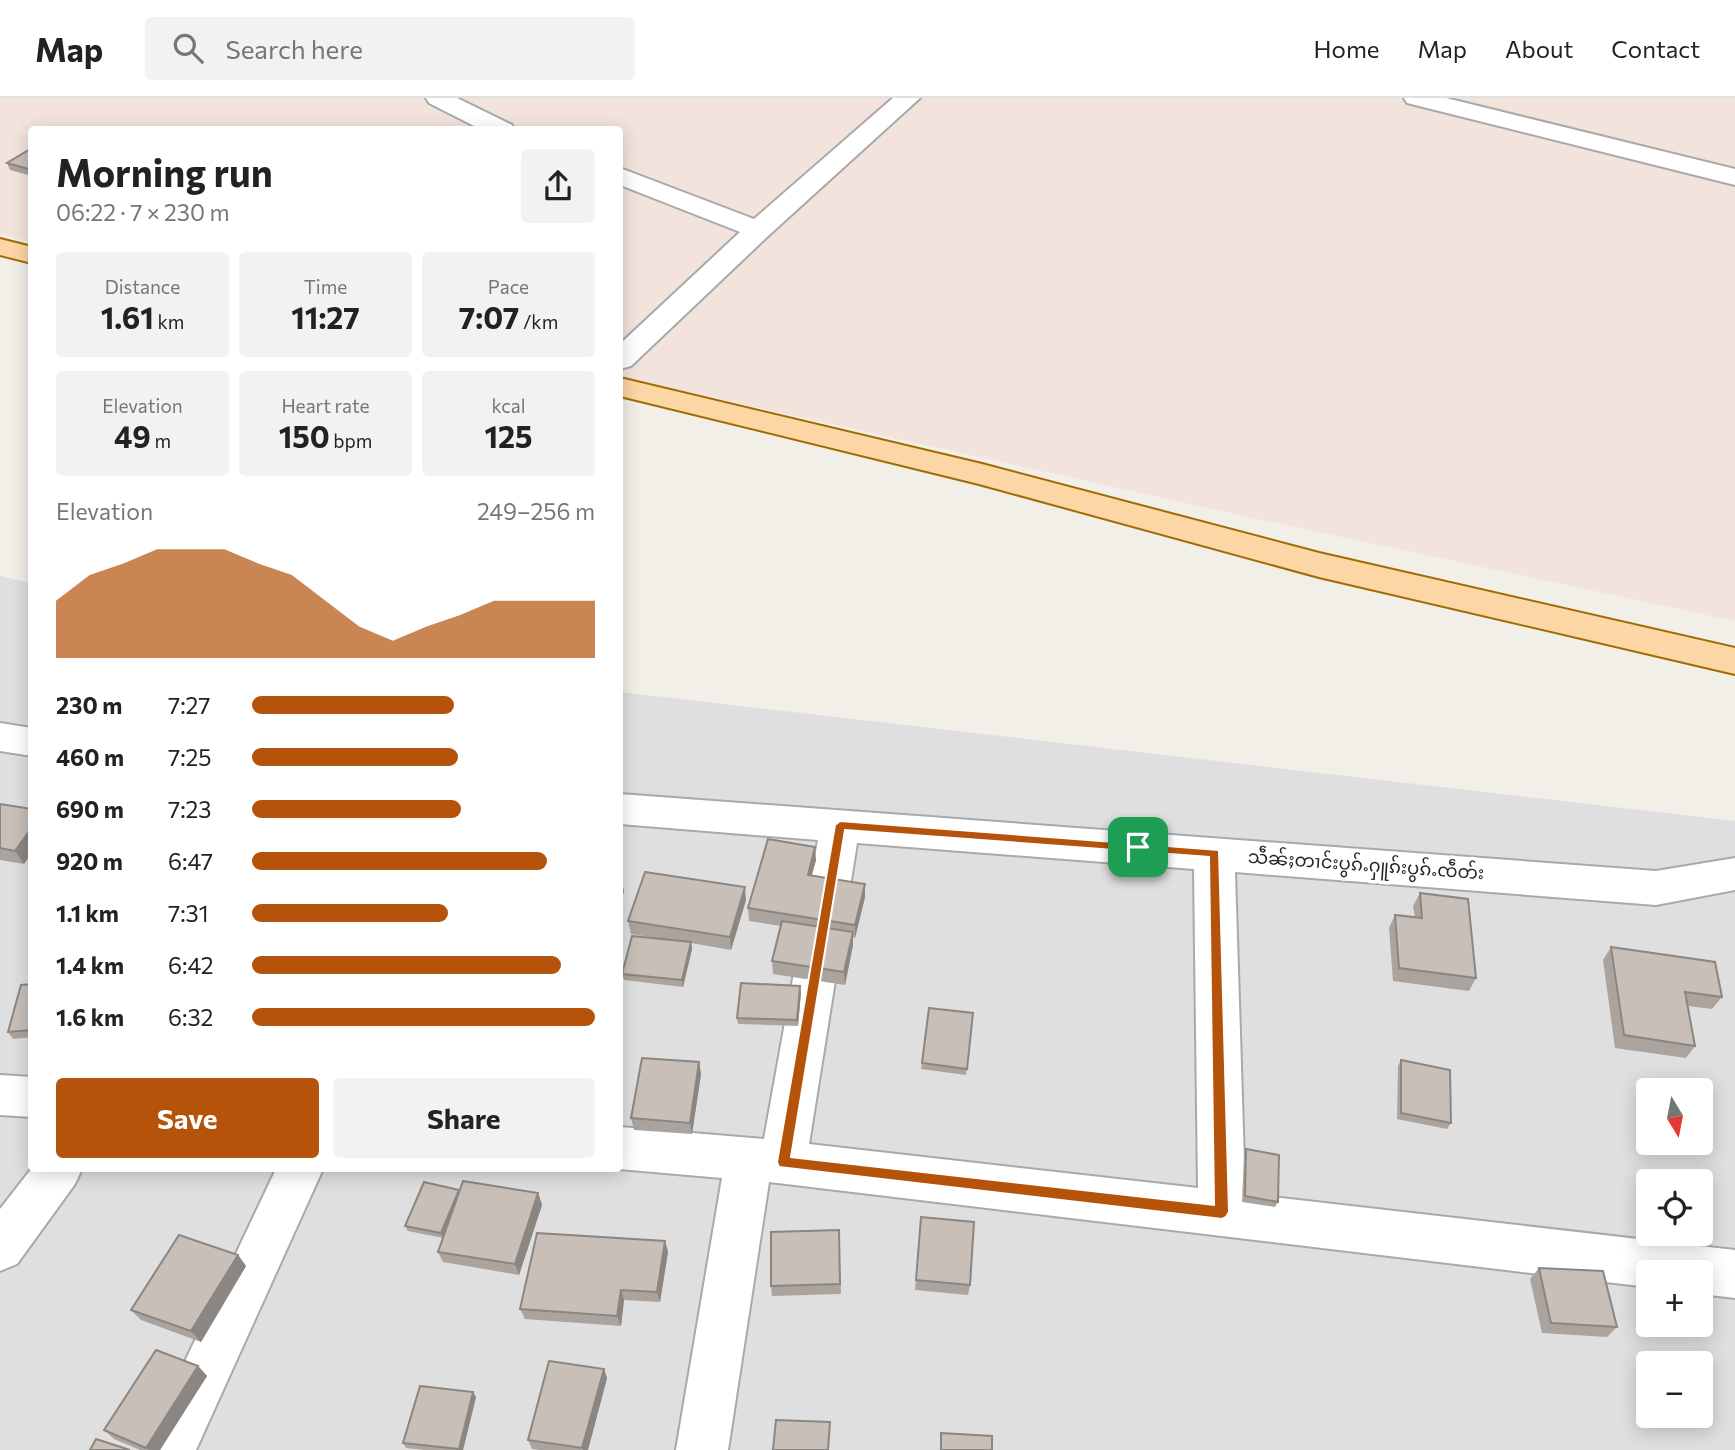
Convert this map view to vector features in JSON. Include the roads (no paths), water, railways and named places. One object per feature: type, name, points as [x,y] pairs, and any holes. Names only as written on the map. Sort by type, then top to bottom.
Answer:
[{"type":"main road","points":[[0,247],[28,254]]},
{"type":"main road","points":[[623,388],[982,474],[1319,565],[1735,661]]},
{"type":"street","points":[[438,98],[495,126]]},
{"type":"street","points":[[623,357],[758,230],[908,98]]},
{"type":"street","points":[[1416,98],[1735,177]]},
{"type":"street","points":[[623,177],[758,230]]},
{"type":"street","points":[[0,737],[28,741]]},
{"type":"street","name":"သဵၼ်ႈတၢင်းပွၵ်ႉႁူၵ်းပွၵ်ႉၸဵတ်း","points":[[623,809],[1657,888],[1735,874]]},
{"type":"street","points":[[702,1450],[840,825]]},
{"type":"street","points":[[1214,853],[1222,1212]]},
{"type":"street","points":[[0,1095],[28,1097]]},
{"type":"street","points":[[623,1148],[766,1161],[1222,1212],[1735,1274]]},
{"type":"street","points":[[0,1248],[57,1172]]},
{"type":"street","points":[[169,1450],[299,1172]]}]
